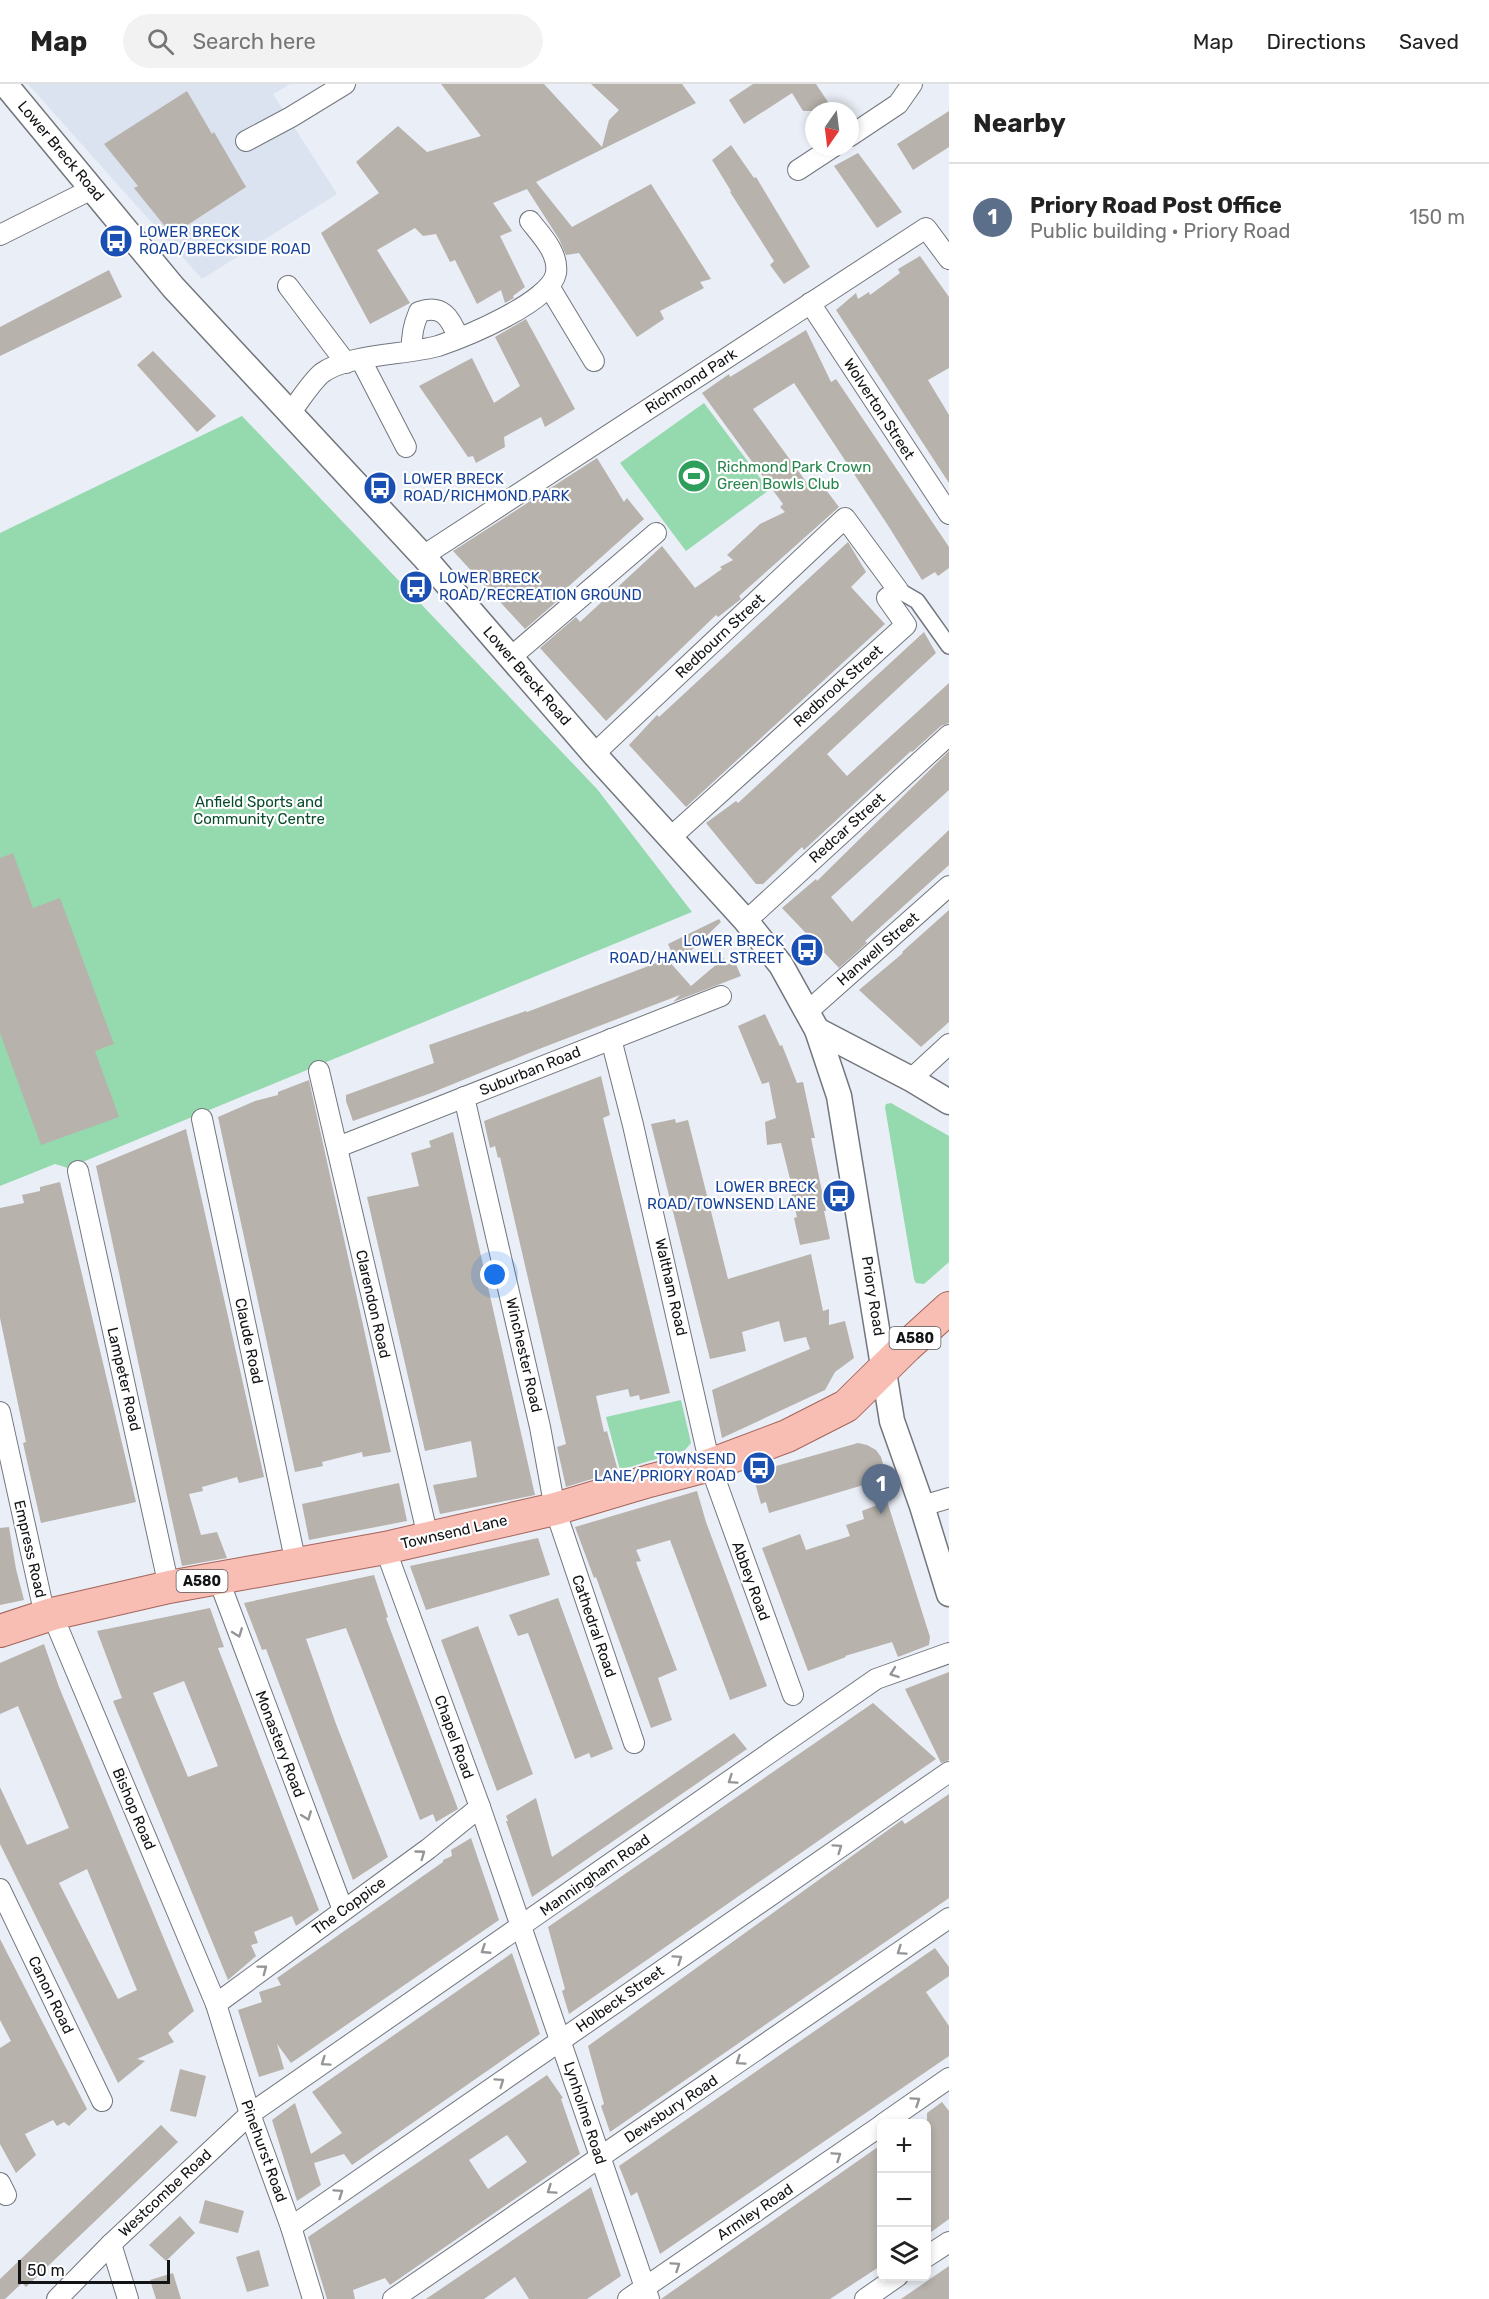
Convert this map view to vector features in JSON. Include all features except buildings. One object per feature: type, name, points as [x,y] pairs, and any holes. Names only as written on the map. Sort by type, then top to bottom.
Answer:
[{"type":"main road","name":"A580","points":[[883,1371],[949,1308]]},
{"type":"main road","name":"Townsend Lane","points":[[0,1631],[48,1615],[169,1587],[385,1548],[555,1509],[649,1481],[710,1466],[787,1436],[846,1406],[883,1371]]},
{"type":"street","name":"Lower Breck Road","points":[[5,84],[173,287],[423,556],[594,754],[672,837],[746,921],[781,965],[812,1021]]},
{"type":"street","points":[[246,141],[345,84]]},
{"type":"street","points":[[859,130],[898,104],[912,84]]},
{"type":"street","points":[[798,170],[819,156]]},
{"type":"street","points":[[0,235],[92,189]]},
{"type":"street","points":[[290,413],[322,374],[353,362],[438,346],[498,320],[533,301],[550,288],[556,272],[555,260],[548,245],[530,221]]},
{"type":"street","name":"Richmond Park","points":[[423,556],[926,228],[949,259]]},
{"type":"street","points":[[288,286],[353,362],[406,447]]},
{"type":"street","points":[[550,288],[594,361]]},
{"type":"street","name":"Wolverton Street","points":[[810,303],[949,514]]},
{"type":"street","points":[[412,350],[411,336],[419,312],[430,308],[441,311],[452,321],[458,337]]},
{"type":"street","name":"Redbourn Street","points":[[594,754],[845,518],[898,590]]},
{"type":"street","points":[[511,657],[656,533]]},
{"type":"street","points":[[898,590],[916,601],[949,646]]},
{"type":"street","name":"Redbrook Street","points":[[672,837],[906,625],[887,598],[898,590]]},
{"type":"street","name":"Redcar Street","points":[[746,921],[949,735]]},
{"type":"street","name":"Hanwell Street","points":[[812,1021],[949,886]]},
{"type":"street","name":"Suburban Road","points":[[338,1147],[721,996]]},
{"type":"street","points":[[812,1021],[949,1102]]},
{"type":"street","name":"Priory Road","points":[[812,1021],[834,1079],[844,1119],[892,1421],[922,1506],[949,1594]]},
{"type":"street","name":"Waltham Road","points":[[611,1039],[633,1125],[710,1466]]},
{"type":"street","points":[[911,1079],[949,1044]]},
{"type":"street","name":"Clarendon Road","points":[[319,1071],[428,1538]]},
{"type":"street","name":"Winchester Road","points":[[464,1097],[536,1407],[555,1509]]},
{"type":"street","name":"Claude Road","points":[[202,1119],[296,1564]]},
{"type":"street","name":"Lampeter Road","points":[[78,1171],[169,1587]]},
{"type":"street","name":"Empress Road","points":[[0,1412],[6,1467],[48,1615]]},
{"type":"street","name":"Abbey Road","points":[[710,1466],[793,1695]]},
{"type":"street","points":[[922,1506],[949,1498]]},
{"type":"street","name":"Cathedral Road","points":[[555,1509],[634,1743]]},
{"type":"street","name":"Chapel Road","points":[[385,1548],[522,1927]]},
{"type":"street","name":"Monastery Road","points":[[218,1578],[343,1910]]},
{"type":"street","name":"Bishop Road","points":[[48,1615],[216,2004]]},
{"type":"street","name":"Manningham Road","points":[[250,2114],[876,1679],[949,1653]]},
{"type":"street","name":"Holbeck Street","points":[[291,2227],[949,1772]]},
{"type":"street","name":"The Coppice","points":[[216,2004],[428,1849],[480,1807]]},
{"type":"street","name":"Canon Road","points":[[0,1889],[102,2101]]},
{"type":"street","name":"Dewsbury Road","points":[[393,2299],[949,1918]]},
{"type":"street","name":"Lynholme Road","points":[[522,1927],[647,2293]]},
{"type":"street","name":"Pinehurst Road","points":[[216,2004],[250,2114],[291,2227],[313,2299]]},
{"type":"street","name":"Armley Road","points":[[890,2119],[949,2079]]},
{"type":"street","name":"Westcombe Road","points":[[57,2299],[111,2244],[250,2114]]},
{"type":"street","name":"Armley Road","points":[[628,2299],[647,2293],[877,2128]]},
{"type":"street","points":[[931,2254],[949,2242]]},
{"type":"street","points":[[111,2244],[128,2299]]},
{"type":"street","points":[[866,2299],[892,2281]]},
{"type":"shaded area","points":[[28,84],[290,84],[273,94],[337,194],[202,279]]},
{"type":"green space","name":"Richmond Park Crown Green Bowls Club","points":[[704,403],[769,490],[686,551],[620,463]]},
{"type":"green space","name":"Anfield Sports and Community Centre","points":[[242,416],[597,789],[692,912],[68,1168],[55,1164],[0,1186],[0,533]]},
{"type":"green space","points":[[891,1103],[949,1136],[949,1262],[924,1284],[916,1283],[914,1279],[885,1107],[886,1104]]},
{"type":"green space","points":[[681,1400],[691,1443],[685,1450],[620,1470],[606,1417]]},
{"type":"place","name":"LOWER BRECK ROAD/BRECKSIDE ROAD","points":[[116,241]]},
{"type":"place","name":"Richmond Park Crown Green Bowls Club","points":[[694,476]]},
{"type":"place","name":"LOWER BRECK ROAD/RICHMOND PARK","points":[[380,488]]},
{"type":"place","name":"LOWER BRECK ROAD/RECREATION GROUND","points":[[416,587]]},
{"type":"place","name":"LOWER BRECK ROAD/HANWELL STREET","points":[[807,950]]},
{"type":"place","name":"LOWER BRECK ROAD/TOWNSEND LANE","points":[[839,1196]]},
{"type":"place","name":"TOWNSEND LANE/PRIORY ROAD","points":[[759,1468]]},
{"type":"place","name":"Priory Road Post Office","points":[[881,1514]]}]
